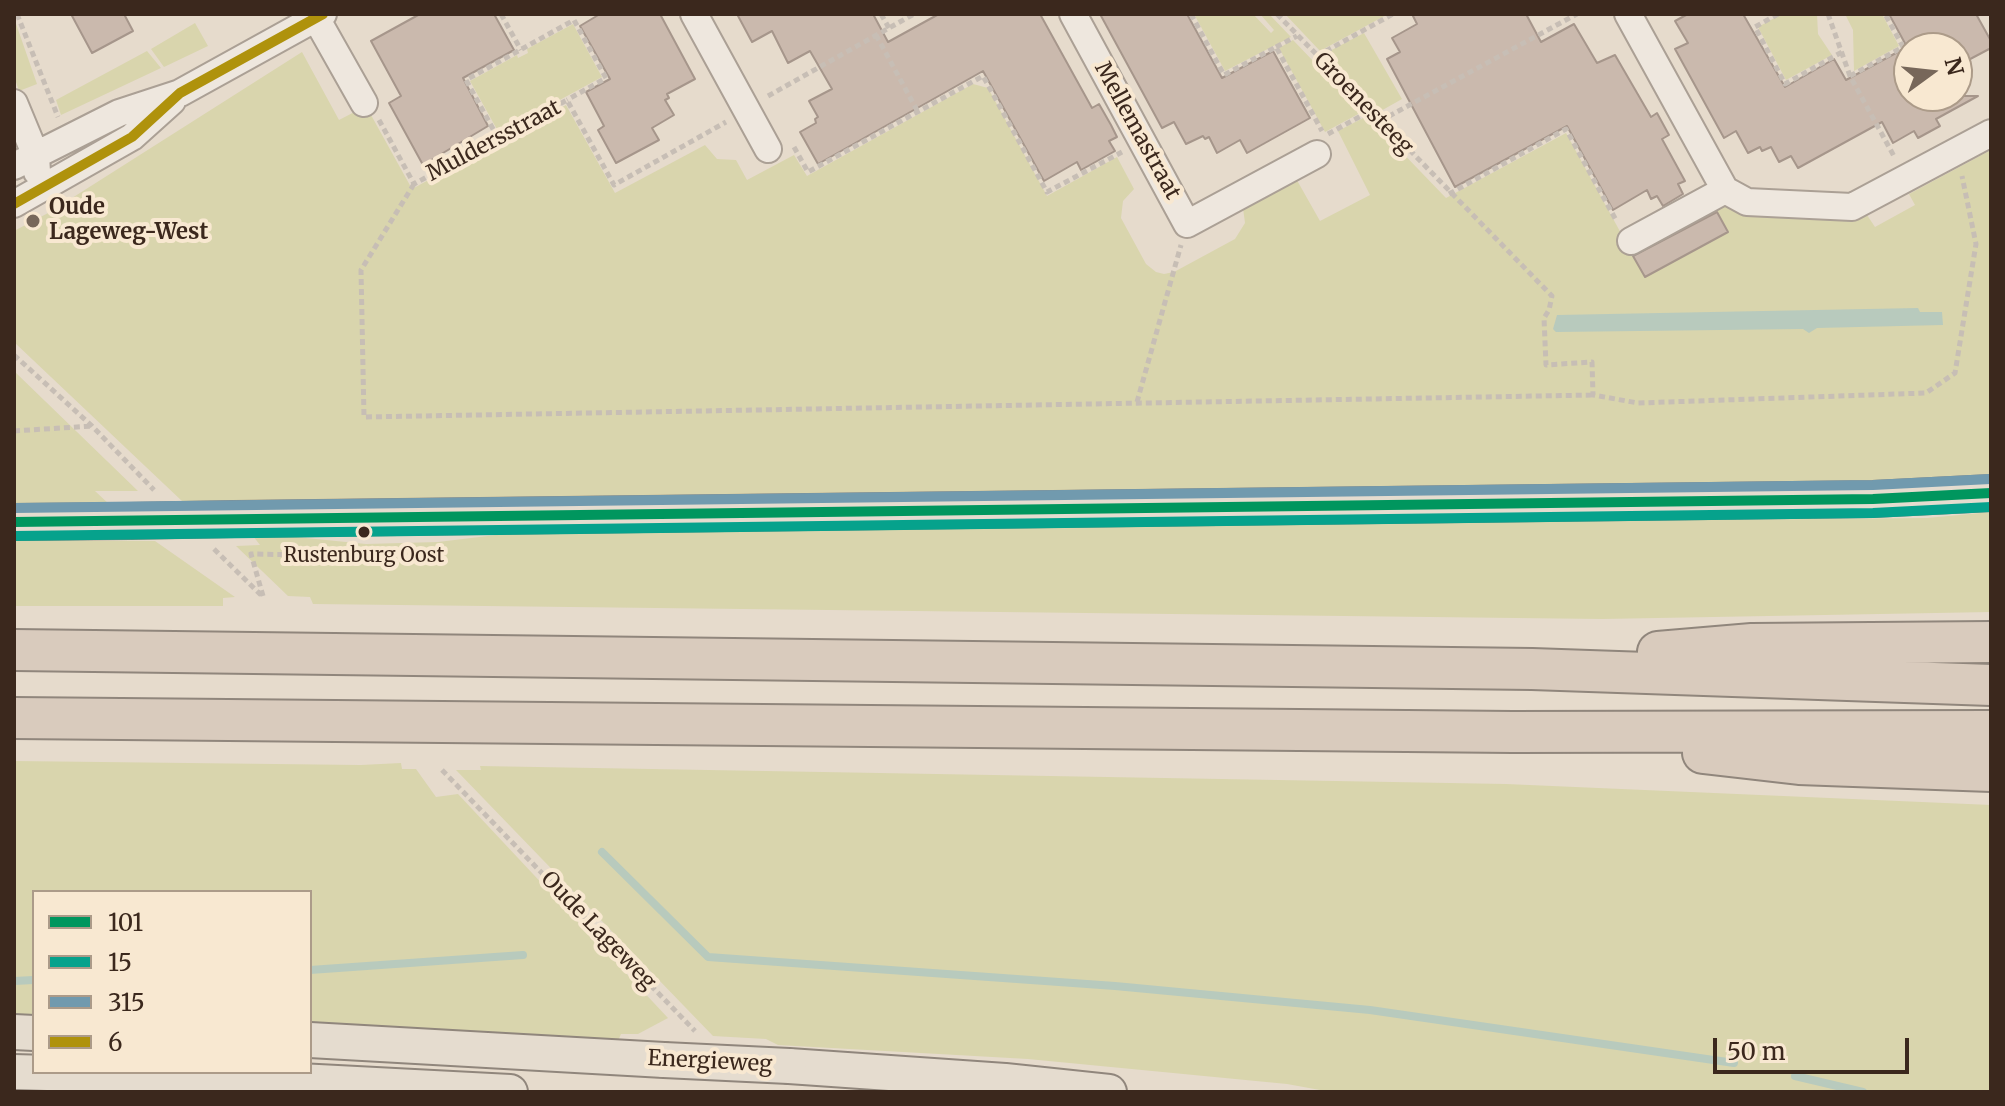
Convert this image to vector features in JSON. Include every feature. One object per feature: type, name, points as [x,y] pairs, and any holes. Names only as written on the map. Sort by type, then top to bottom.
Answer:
[{"type":"highway","points":[[1455,669],[1752,644],[1991,642]]},
{"type":"highway","points":[[14,650],[1455,669],[1991,685]]},
{"type":"highway","points":[[14,718],[1513,732],[1991,731]]},
{"type":"highway","points":[[1513,732],[1799,764],[1991,771]]},
{"type":"main road","points":[[14,522],[1873,499],[1991,493]]},
{"type":"main road","name":"Energieweg","points":[[312,1040],[789,1066],[1005,1081],[1109,1092]]},
{"type":"main road","points":[[80,1074],[510,1092]]},
{"type":"street","points":[[694,14],[756,103],[777,142]]},
{"type":"street","name":"Mellemastraat","points":[[1073,14],[1187,224],[1321,145]]},
{"type":"street","points":[[1628,14],[1725,190],[1747,202],[1843,208],[1861,204],[1991,133]]},
{"type":"street","points":[[21,163],[119,113],[180,93],[319,16],[364,103]]},
{"type":"street","points":[[14,204],[132,137],[180,93]]},
{"type":"street","points":[[14,103],[21,163],[38,191]]},
{"type":"street","points":[[1631,241],[1725,190]]},
{"type":"path","points":[[17,14],[67,139]]},
{"type":"path","points":[[501,14],[521,50]]},
{"type":"path","points":[[881,14],[889,28]]},
{"type":"path","name":"Muldersstraat","points":[[364,103],[370,104],[414,184],[567,100],[614,185],[914,14]]},
{"type":"path","points":[[1191,14],[1224,75],[1297,36]]},
{"type":"path","name":"Groenesteeg","points":[[1277,14],[1449,194],[1552,296],[1544,318],[1546,365],[1592,362],[1593,395]]},
{"type":"path","points":[[1317,56],[1393,14]]},
{"type":"path","points":[[1380,121],[1577,14]]},
{"type":"path","points":[[1778,14],[1755,27],[1785,84],[1842,52]]},
{"type":"path","points":[[1828,14],[1850,76],[1906,179]]},
{"type":"path","points":[[1850,76],[1903,47],[1885,14]]},
{"type":"path","points":[[498,138],[466,80],[574,20],[606,78],[567,100]]},
{"type":"path","points":[[876,35],[918,112]]},
{"type":"path","points":[[1276,47],[1321,145],[1370,111]]},
{"type":"path","points":[[777,142],[808,172],[983,76],[1047,192],[1142,141]]},
{"type":"path","points":[[756,103],[773,109]]},
{"type":"path","points":[[1449,194],[1566,129],[1621,229],[1631,241]]},
{"type":"path","points":[[414,184],[361,270],[364,417],[1593,395],[1638,403],[1926,393],[1955,373],[1976,244],[1957,151]]},
{"type":"path","points":[[1137,402],[1187,224]]},
{"type":"path","points":[[14,355],[92,426],[156,492]]},
{"type":"path","points":[[14,431],[92,426]]},
{"type":"path","points":[[211,545],[263,596],[251,554],[365,556],[364,546]]},
{"type":"path","name":"Oude Lageweg","points":[[442,770],[699,1035]]},
{"type":"shaded area","points":[[1194,14],[1253,14],[1271,33],[1274,30],[1260,14],[1269,14],[1291,37],[1225,71]]},
{"type":"shaded area","points":[[1285,14],[1388,14],[1320,51]]},
{"type":"shaded area","points":[[1782,14],[1817,14],[1818,34],[1832,55],[1786,80],[1758,27]]},
{"type":"shaded area","points":[[1845,14],[1882,14],[1893,35],[1893,49],[1854,71],[1853,30]]},
{"type":"shaded area","points":[[14,18],[37,84],[19,91],[14,76]]},
{"type":"shaded area","points":[[195,23],[208,46],[164,67],[151,49]]},
{"type":"shaded area","points":[[573,24],[602,77],[499,133],[470,81],[517,55],[518,58],[528,53],[527,49]]},
{"type":"shaded area","points":[[1364,33],[1402,99],[1379,112],[1324,54]]},
{"type":"shaded area","points":[[1293,40],[1362,112],[1325,132],[1279,48]]},
{"type":"shaded area","points":[[147,51],[161,68],[61,115],[56,100]]},
{"type":"shaded area","points":[[302,52],[339,120],[366,106],[412,189],[566,105],[615,193],[705,145],[717,159],[736,160],[747,180],[794,155],[807,176],[973,84],[988,88],[1047,196],[1117,157],[1134,189],[1123,201],[1121,218],[1146,264],[1164,274],[1174,272],[1235,239],[1245,223],[1243,208],[1294,175],[1320,221],[1370,195],[1338,131],[1367,116],[1446,198],[1566,133],[1645,277],[1728,231],[1714,206],[1722,201],[1865,212],[1875,227],[1915,205],[1909,194],[1991,150],[1991,478],[1918,483],[183,502],[14,342],[14,231],[50,212]]},
{"type":"shaded area","points":[[1918,308],[1920,312],[1942,312],[1943,325],[1817,328],[1809,333],[1803,329],[1556,332],[1553,329],[1557,315]]},
{"type":"shaded area","points":[[14,371],[138,491],[95,491],[110,505],[37,507],[14,504]]},
{"type":"shaded area","points":[[1991,512],[1991,612],[1602,619],[313,604],[310,597],[288,596],[236,546],[260,545],[253,536],[266,534],[366,544],[438,542],[537,530],[1927,518]]},
{"type":"shaded area","points":[[14,540],[155,541],[235,597],[223,598],[223,606],[14,606]]},
{"type":"shaded area","points":[[14,761],[401,763],[402,769],[416,769],[436,797],[458,794],[668,1018],[638,1034],[621,1034],[618,1041],[312,1028],[312,890],[32,890],[32,1024],[14,1024]]},
{"type":"shaded area","points":[[480,766],[1506,784],[1991,805],[1991,1092],[1331,1092],[1287,1084],[1028,1059],[778,1045],[766,1039],[713,1036],[456,770],[481,770]]},
{"type":"building","points":[[71,14],[124,14],[133,31],[92,53]]},
{"type":"building","points":[[420,14],[494,14],[514,50],[463,78],[488,126],[423,165],[389,103],[401,96],[371,41]]},
{"type":"building","points":[[600,14],[660,14],[695,79],[667,94],[669,98],[665,100],[674,115],[652,128],[659,140],[616,163],[598,130],[604,126],[586,92],[610,79],[580,26]]},
{"type":"building","points":[[737,14],[873,14],[888,42],[939,14],[1040,14],[1092,108],[1099,104],[1111,125],[1117,137],[1109,141],[1115,151],[1081,170],[1077,162],[1044,181],[983,71],[818,164],[800,132],[816,123],[818,117],[809,101],[832,89],[810,51],[788,63],[772,31],[752,42]]},
{"type":"building","points":[[1100,14],[1187,14],[1222,78],[1273,51],[1310,118],[1247,153],[1240,140],[1217,153],[1209,137],[1205,139],[1203,136],[1186,144],[1174,122],[1162,128]]},
{"type":"building","points":[[1412,14],[1526,14],[1541,42],[1574,24],[1597,63],[1615,55],[1651,117],[1657,113],[1669,135],[1662,139],[1685,181],[1678,184],[1683,194],[1663,206],[1657,196],[1651,199],[1647,190],[1613,210],[1567,126],[1455,187],[1387,59],[1400,52],[1392,38],[1417,24]]},
{"type":"building","points":[[1688,14],[1743,14],[1785,87],[1834,59],[1846,80],[1893,55],[1893,112],[1949,112],[1936,119],[1940,126],[1918,138],[1914,131],[1893,143],[1882,122],[1798,168],[1791,156],[1779,162],[1771,147],[1762,151],[1760,147],[1748,153],[1736,131],[1724,138],[1675,49],[1688,43],[1675,21]]},
{"type":"building","points":[[1889,14],[1976,14],[1991,41],[1991,48],[1973,58],[1973,32],[1899,32]]},
{"type":"building","points":[[1717,212],[1728,232],[1645,277],[1633,256]]},
{"type":"waterway","points":[[602,852],[708,957],[1115,986],[1370,1010],[1734,1063]]},
{"type":"waterway","points":[[312,970],[523,955]]},
{"type":"waterway","points":[[14,981],[32,980]]},
{"type":"waterway","points":[[1795,1076],[1863,1092]]},
{"type":"transit line","name":"6","points":[[14,204],[132,137],[180,93],[323,14]]},
{"type":"transit line","name":"315","points":[[14,508],[1873,485],[1990,479]]},
{"type":"transit line","name":"101","points":[[14,522],[1873,499],[1991,493]]},
{"type":"transit line","name":"15","points":[[14,536],[1873,513],[1991,507]]},
{"type":"place","name":"Oude Lageweg-West","points":[[33,221]]},
{"type":"place","name":"Rustenburg Oost","points":[[364,532]]}]
